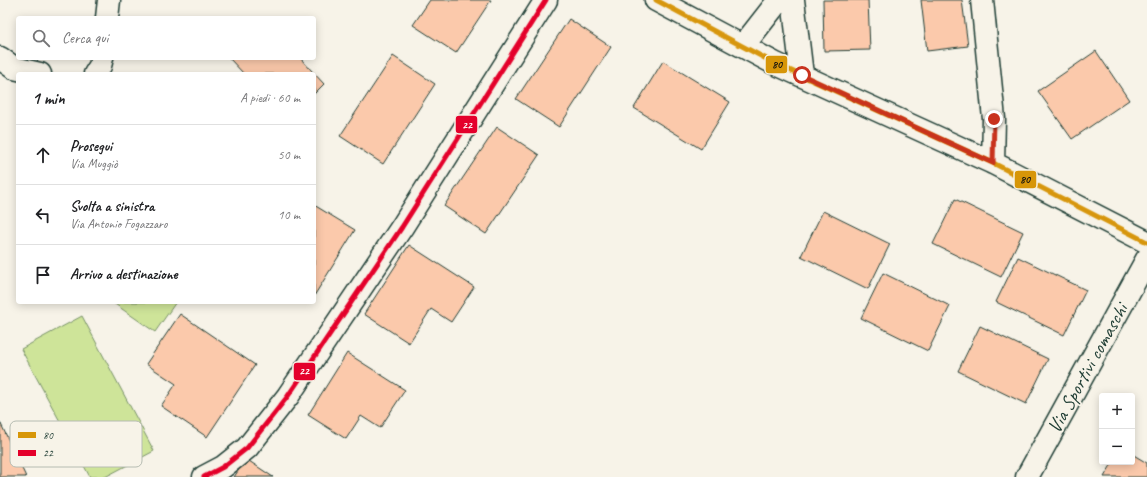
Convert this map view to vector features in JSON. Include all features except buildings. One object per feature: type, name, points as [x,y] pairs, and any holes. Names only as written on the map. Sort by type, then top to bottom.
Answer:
[{"type":"street","points":[[107,16],[109,0]]},
{"type":"street","points":[[204,477],[223,467],[247,448],[288,396],[402,227],[546,0]]},
{"type":"street","points":[[656,0],[774,63],[993,163],[1147,242]]},
{"type":"street","points":[[743,46],[778,0]]},
{"type":"street","points":[[794,0],[802,75]]},
{"type":"street","points":[[982,0],[994,119],[993,163]]},
{"type":"street","points":[[0,58],[14,68],[31,72]]},
{"type":"street","points":[[97,72],[102,60]]},
{"type":"street","name":"Via Sportivi comaschi","points":[[1026,477],[1147,259]]},
{"type":"green space","points":[[115,304],[175,304],[155,332]]},
{"type":"green space","points":[[82,316],[138,421],[60,421],[21,349]]},
{"type":"green space","points":[[142,428],[154,451],[142,457]]},
{"type":"green space","points":[[85,467],[124,467],[105,477],[90,477]]},
{"type":"transit line","name":"22","points":[[204,477],[223,467],[247,448],[288,396],[402,227],[546,0]]},
{"type":"transit line","name":"80","points":[[656,0],[774,63],[993,163],[1147,242]]},
{"type":"route","points":[[802,75],[993,163],[994,119]]}]
